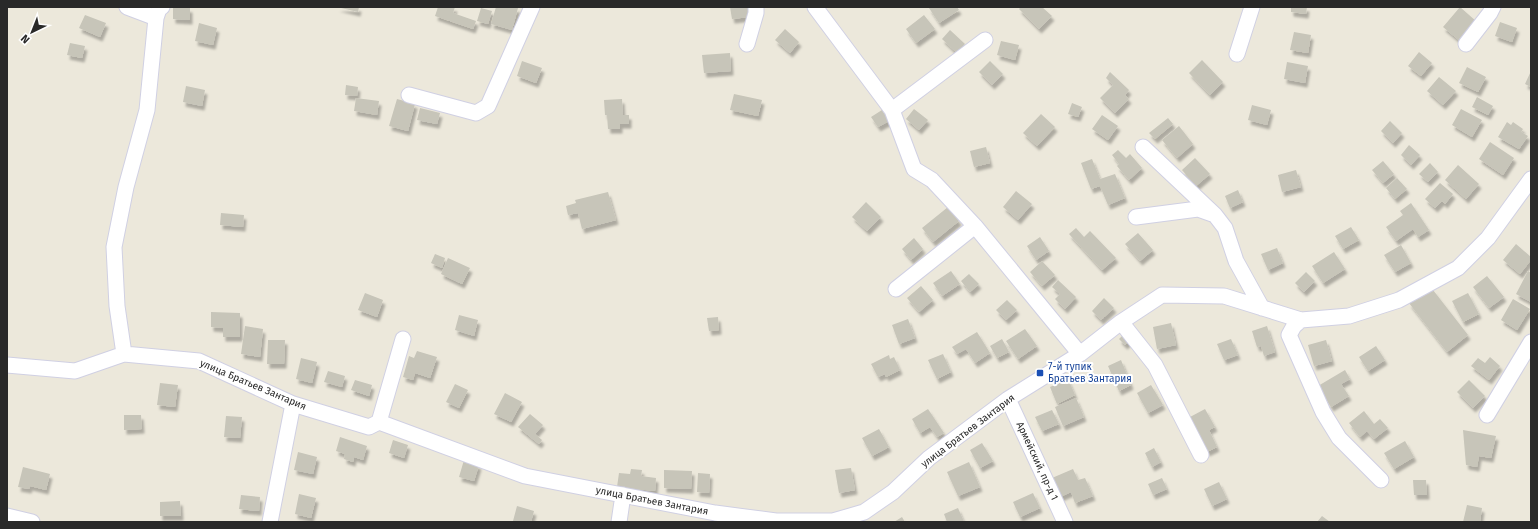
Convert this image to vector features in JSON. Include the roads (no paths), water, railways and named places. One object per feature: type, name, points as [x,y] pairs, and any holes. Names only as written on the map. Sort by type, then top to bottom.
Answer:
[{"type":"street","points":[[124,354],[117,306],[114,247],[126,187],[147,110],[159,12],[127,7]]},
{"type":"street","points":[[409,95],[476,113],[488,106],[532,7]]},
{"type":"street","points":[[747,44],[756,7]]},
{"type":"street","points":[[815,7],[892,110],[914,169],[932,180],[975,226],[1080,354]]},
{"type":"street","points":[[1237,54],[1252,7]]},
{"type":"street","points":[[1466,44],[1493,7]]},
{"type":"street","points":[[892,110],[985,40]]},
{"type":"street","points":[[1143,147],[1215,215],[1225,228],[1236,261],[1262,308]]},
{"type":"street","name":"улица Братьев Зантария","points":[[7,365],[75,371],[124,354],[199,361],[293,404],[369,427],[379,422],[525,476],[624,495],[715,517],[776,521],[833,521],[864,512],[893,492],[929,458],[1008,399],[1080,354],[1121,322],[1162,295],[1224,296],[1301,320],[1349,316],[1399,300],[1458,268],[1488,238],[1531,179]]},
{"type":"street","points":[[1136,218],[1198,209],[1215,215]]},
{"type":"street","points":[[896,289],[975,226]]},
{"type":"street","points":[[1301,320],[1294,326],[1289,335],[1323,412],[1339,438],[1380,480]]},
{"type":"street","points":[[1121,322],[1155,365],[1201,455]]},
{"type":"street","points":[[379,422],[403,340]]},
{"type":"street","points":[[1487,415],[1531,342]]},
{"type":"street","name":"Армейский, пр-д 1","points":[[1008,399],[1065,522]]},
{"type":"street","points":[[270,522],[293,404]]},
{"type":"street","points":[[619,522],[624,495]]},
{"type":"street","points":[[7,516],[32,522]]},
{"type":"place","name":"7-й тупик Братьев Зантария","points":[[1040,373]]}]
